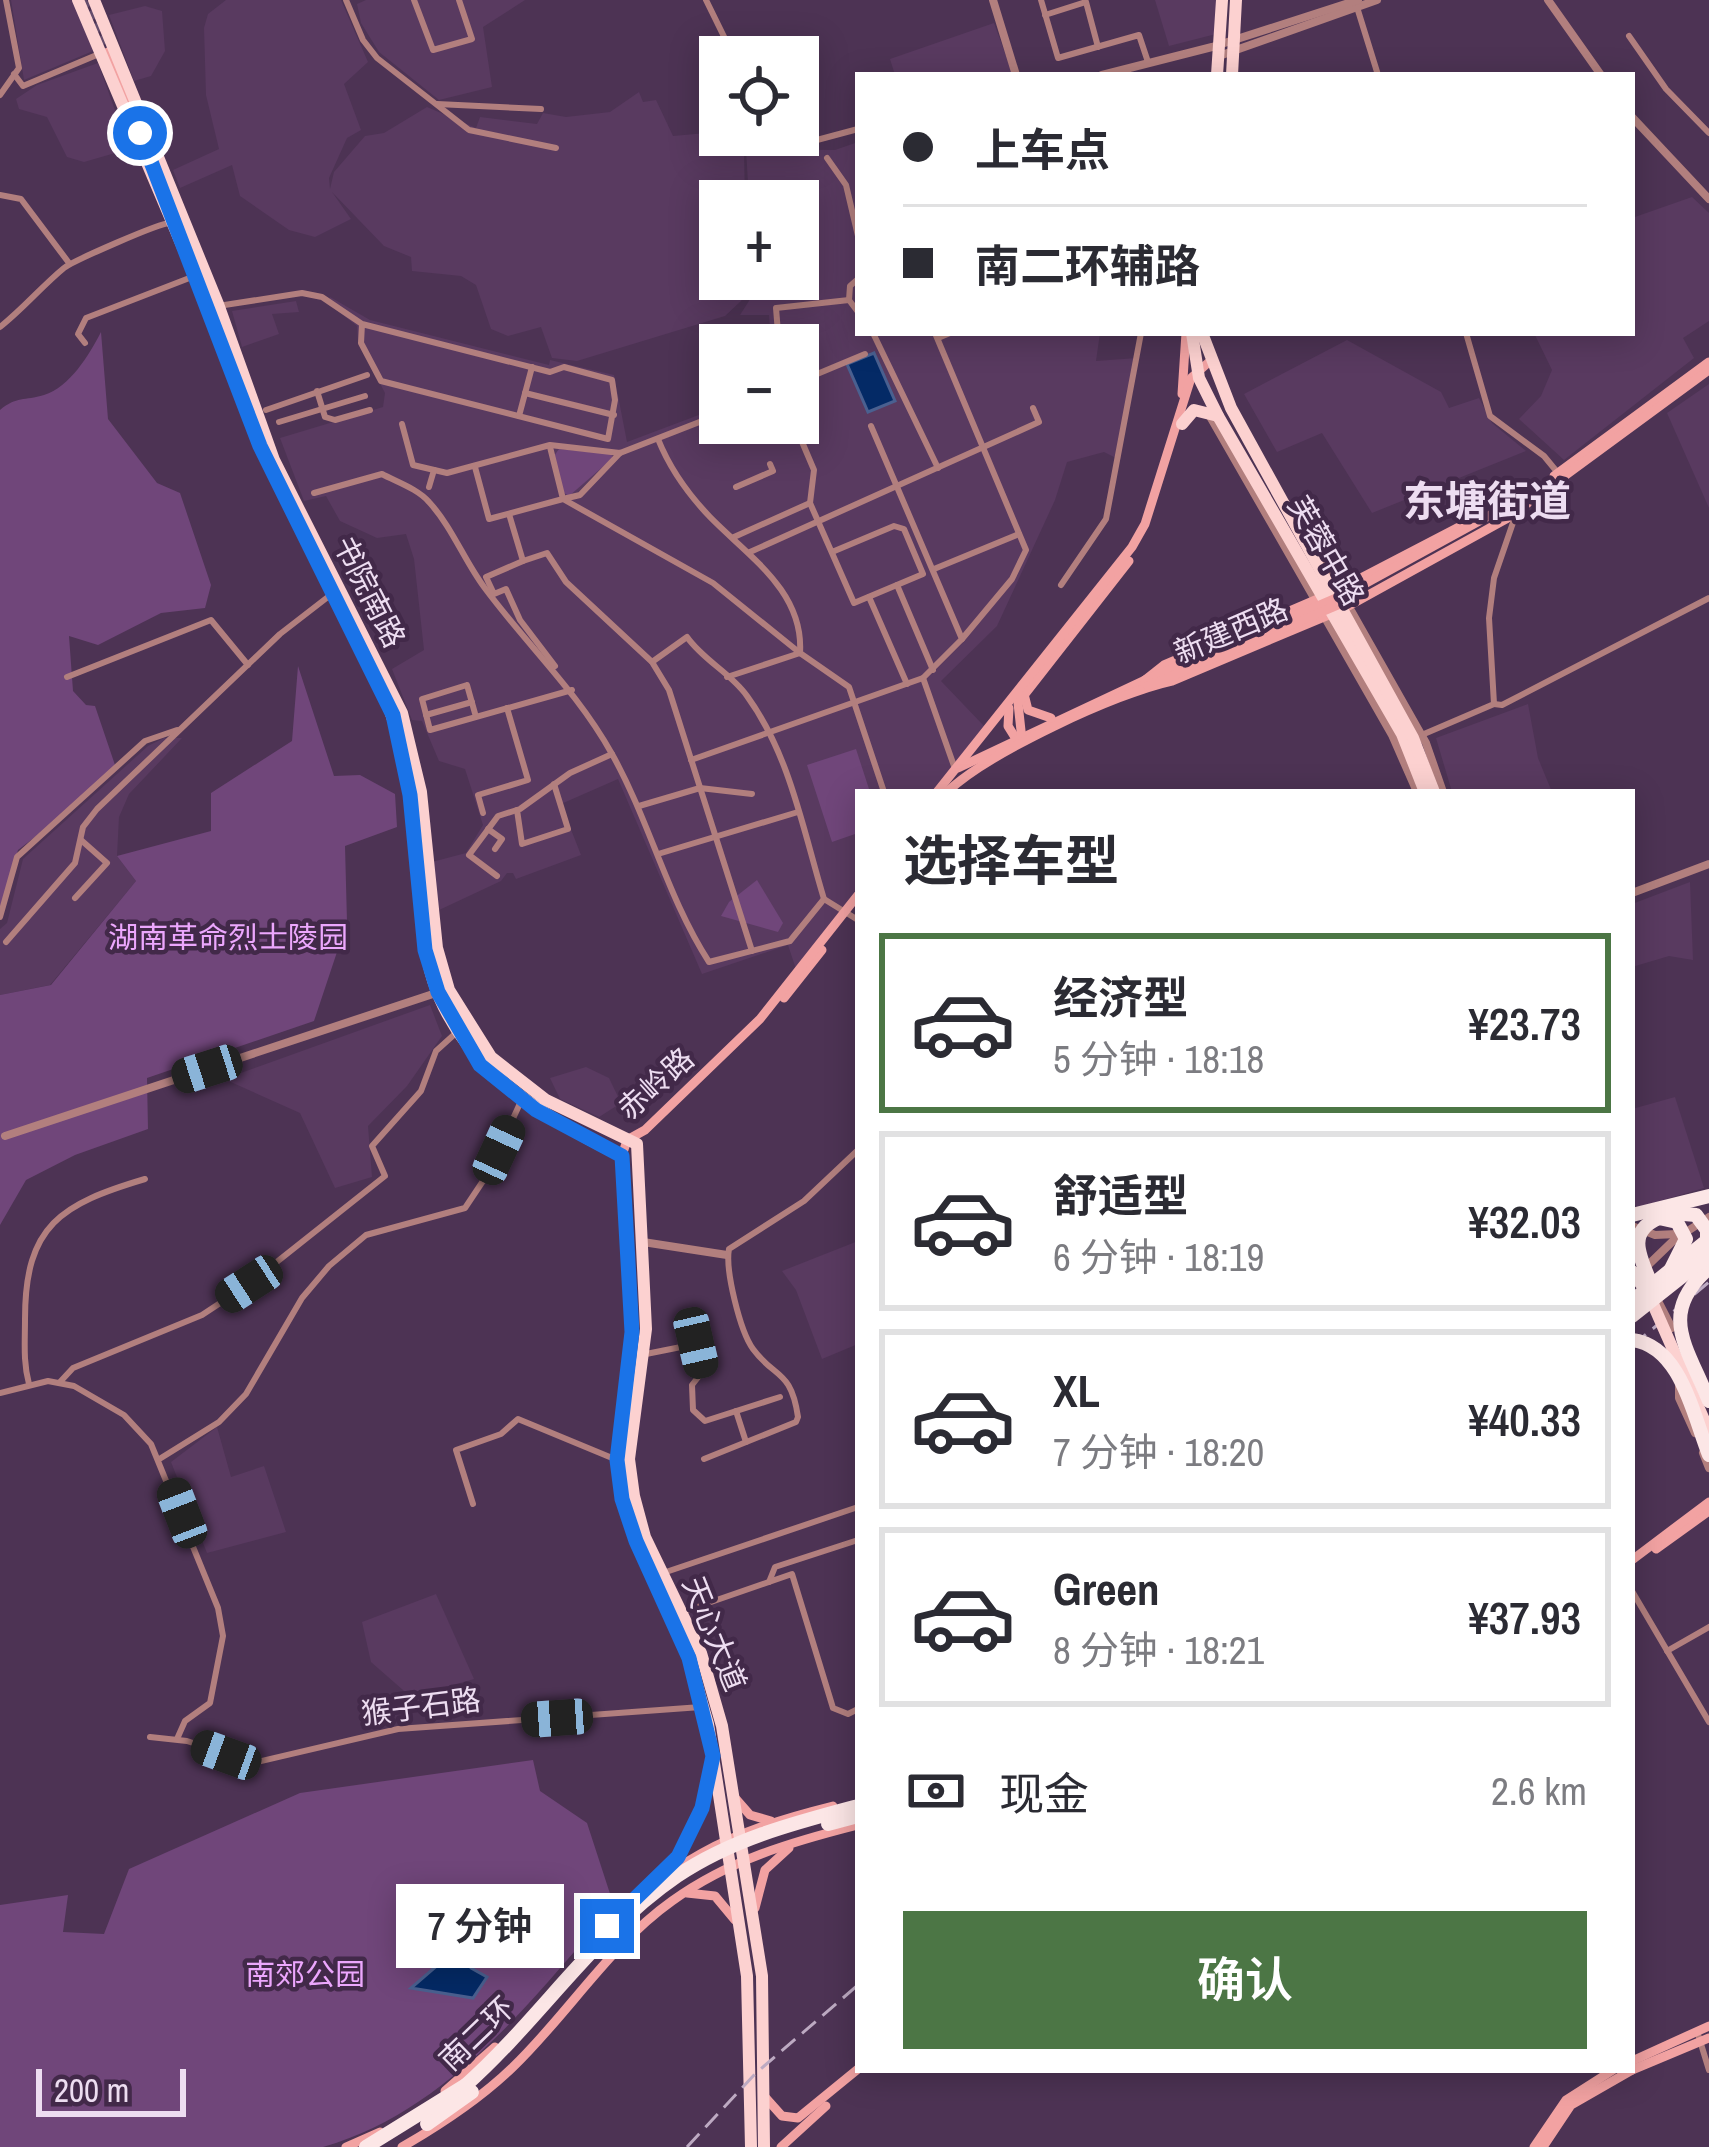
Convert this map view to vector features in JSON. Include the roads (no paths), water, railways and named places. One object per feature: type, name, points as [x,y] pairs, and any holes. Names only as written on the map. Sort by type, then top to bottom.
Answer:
[{"type":"highway","points":[[1636,1224],[1657,1212],[1709,1196]]},
{"type":"highway","points":[[1657,1212],[1687,1211],[1705,1225],[1707,1246],[1701,1268],[1678,1312],[1709,1416]]},
{"type":"highway","points":[[1639,1274],[1637,1239],[1642,1228],[1659,1218],[1677,1222],[1686,1239],[1669,1273]]},
{"type":"highway","points":[[1701,1268],[1709,1239]]},
{"type":"highway","points":[[1635,1299],[1702,1253]]},
{"type":"highway","points":[[1635,1314],[1701,1268]]},
{"type":"highway","points":[[1635,1341],[1649,1343],[1669,1359],[1709,1455]]},
{"type":"highway","name":"南二环","points":[[366,2147],[469,2089],[624,1920],[675,1877],[744,1840],[855,1804]]},
{"type":"highway","name":"南二环","points":[[386,2147],[431,2121],[469,2089],[633,1924],[676,1889],[751,1847],[855,1821]]},
{"type":"highway","points":[[408,2143],[431,2121],[464,2108]]},
{"type":"main road","name":"书院南路","points":[[79,0],[196,276],[260,446],[393,715],[404,758],[425,950],[438,992],[480,1065],[522,1099],[622,1156]]},
{"type":"main road","name":"书院南路","points":[[94,0],[218,306],[274,460],[402,713],[421,792],[437,949],[449,989],[491,1057],[547,1100],[632,1142]]},
{"type":"main road","points":[[1217,72],[1222,0]]},
{"type":"main road","points":[[1232,72],[1236,0]]},
{"type":"main road","points":[[939,789],[1010,704],[1145,524],[1181,405],[1189,336]]},
{"type":"main road","name":"芙蓉中路","points":[[1190,336],[1328,594],[1418,737],[1425,789]]},
{"type":"main road","name":"芙蓉中路","points":[[1205,336],[1204,369],[1213,414],[1328,594]]},
{"type":"main road","name":"新建西路","points":[[1022,741],[1063,717],[1146,683],[1172,682],[1338,611],[1506,519],[1516,505],[1558,473],[1709,366]]},
{"type":"main road","name":"新建西路","points":[[956,767],[1348,593],[1516,505],[1709,366]]},
{"type":"main road","points":[[1181,405],[1204,369]]},
{"type":"main road","points":[[1022,741],[1018,703],[1136,551],[1152,520],[1204,369]]},
{"type":"main road","points":[[1182,424],[1194,410],[1213,414]]},
{"type":"main road","name":"新建西路","points":[[1146,683],[1164,664],[1328,594],[1498,506],[1516,505]]},
{"type":"main road","name":"芙蓉中路","points":[[1338,611],[1402,734],[1424,789]]},
{"type":"main road","points":[[1024,694],[1036,716],[1063,717]]},
{"type":"main road","points":[[1010,704],[1008,725],[1022,741]]},
{"type":"main road","points":[[950,789],[1022,741]]},
{"type":"main road","name":"赤岭路","points":[[622,1156],[746,1041],[850,916]]},
{"type":"main road","name":"天心大道","points":[[632,1142],[643,1241],[643,1354],[629,1459],[645,1537],[685,1611],[718,1708],[730,1781],[731,1836]]},
{"type":"main road","name":"天心大道","points":[[622,1156],[632,1332],[617,1460],[636,1541],[675,1622],[704,1706],[748,1933],[762,1976],[764,2147]]},
{"type":"main road","points":[[1639,1274],[1709,1416]]},
{"type":"main road","points":[[1639,1274],[1709,1416]]},
{"type":"main road","points":[[1635,1561],[1706,1512]]},
{"type":"main road","points":[[1635,1561],[1706,1512]]},
{"type":"main road","points":[[666,1873],[695,1827],[713,1756]]},
{"type":"main road","points":[[730,1781],[744,1810],[756,1818],[776,1821]]},
{"type":"main road","points":[[346,2147],[406,2118],[456,2083],[499,2044],[607,1926],[666,1873],[731,1836],[855,1804]]},
{"type":"main road","points":[[408,2143],[464,2108],[515,2065],[628,1940],[676,1898],[735,1863],[855,1821]]},
{"type":"main road","points":[[748,1933],[765,1870],[779,1854],[807,1838]]},
{"type":"main road","points":[[676,1898],[699,1892],[715,1896],[748,1933]]},
{"type":"main road","name":"天心大道","points":[[748,1933],[751,2147]]},
{"type":"main road","points":[[1635,2066],[1702,2037],[1709,2026]]},
{"type":"main road","points":[[764,2095],[782,2116],[798,2118],[858,2073]]},
{"type":"main road","points":[[781,2147],[859,2073]]},
{"type":"main road","points":[[1539,2147],[1566,2100],[1608,2073]]},
{"type":"main road","points":[[1539,2147],[1571,2105],[1622,2073]]},
{"type":"street","points":[[0,95],[19,68],[6,0]]},
{"type":"street","points":[[346,0],[376,58],[432,104],[469,130],[556,148]]},
{"type":"street","points":[[414,0],[434,50],[472,39],[459,0]]},
{"type":"street","points":[[706,0],[724,36]]},
{"type":"street","points":[[993,0],[1015,72]]},
{"type":"street","points":[[1041,0],[1058,58],[1139,35],[1148,62]]},
{"type":"street","points":[[1113,72],[1220,50],[1377,0]]},
{"type":"street","points":[[1548,0],[1598,72]]},
{"type":"street","points":[[1045,15],[1086,2],[1098,47]]},
{"type":"street","points":[[1357,3],[1377,72]]},
{"type":"street","points":[[1629,36],[1666,89],[1709,133]]},
{"type":"street","points":[[14,74],[16,82],[25,86],[104,53]]},
{"type":"street","points":[[432,104],[541,109]]},
{"type":"street","points":[[1635,120],[1709,199]]},
{"type":"street","points":[[819,139],[855,130]]},
{"type":"street","points":[[827,158],[846,185],[855,223]]},
{"type":"street","points":[[0,195],[21,199],[69,263]]},
{"type":"street","points":[[0,327],[69,263],[86,260],[154,223],[171,219]]},
{"type":"street","points":[[85,343],[78,334],[86,318],[196,276]]},
{"type":"street","points":[[855,282],[849,299],[855,308]]},
{"type":"street","points":[[218,306],[302,293],[322,297],[362,324],[550,372],[564,367],[612,380],[614,415],[608,440],[381,381],[361,343],[362,324]]},
{"type":"street","points":[[777,324],[776,308],[849,299]]},
{"type":"street","points":[[874,336],[938,468]]},
{"type":"street","points":[[691,760],[854,706],[922,678],[1012,579],[1026,550],[936,336]]},
{"type":"street","points":[[1061,585],[1106,519],[1140,336]]},
{"type":"street","points":[[1206,336],[1226,390],[1338,611]]},
{"type":"street","points":[[1467,336],[1490,416],[1558,473]]},
{"type":"street","points":[[819,373],[865,354]]},
{"type":"street","points":[[519,416],[532,367]]},
{"type":"street","points":[[266,410],[368,375]]},
{"type":"street","points":[[317,391],[325,417],[335,420],[370,410]]},
{"type":"street","points":[[525,393],[614,415]]},
{"type":"street","points":[[280,422],[365,396]]},
{"type":"street","points":[[750,552],[1039,422],[1033,408]]},
{"type":"street","points":[[475,467],[489,519],[580,495],[620,453],[699,422]]},
{"type":"street","points":[[402,424],[413,465],[447,473],[550,445],[620,453]]},
{"type":"street","points":[[871,426],[962,639]]},
{"type":"street","points":[[658,439],[680,482],[777,582],[801,632],[800,653]]},
{"type":"street","points":[[803,444],[814,470],[810,503],[854,603],[923,574],[904,529],[894,526],[832,552]]},
{"type":"street","points":[[550,445],[563,499],[713,583],[849,687],[883,789]]},
{"type":"street","points":[[736,487],[773,471],[770,464]]},
{"type":"street","points":[[429,487],[434,470]]},
{"type":"street","points":[[314,493],[382,474],[426,498],[480,582],[525,640],[573,690]]},
{"type":"street","points":[[580,495],[585,512]]},
{"type":"street","points":[[734,536],[810,503]]},
{"type":"street","points":[[1494,704],[1489,618],[1494,578],[1516,505]]},
{"type":"street","points":[[509,514],[524,561]]},
{"type":"street","points":[[932,570],[1019,534]]},
{"type":"street","points":[[752,951],[669,690],[652,662],[581,598],[547,553],[486,577],[494,595],[506,590],[520,620],[573,690],[612,754],[639,806],[682,919],[709,962],[752,951],[790,941],[824,898]]},
{"type":"street","points":[[896,585],[933,670]]},
{"type":"street","points":[[6,942],[75,863],[82,827],[97,809],[280,634],[333,593]]},
{"type":"street","points":[[869,597],[907,684]]},
{"type":"street","points":[[1442,789],[1418,737],[1494,704],[1502,705],[1709,598]]},
{"type":"street","points":[[67,677],[211,620],[248,665]]},
{"type":"street","points":[[652,662],[687,637],[700,656],[745,692],[770,733],[824,898],[850,916]]},
{"type":"street","points":[[727,677],[800,653]]},
{"type":"street","points":[[922,678],[956,767]]},
{"type":"street","points":[[476,717],[467,686],[422,699],[430,730],[573,690]]},
{"type":"street","points":[[426,715],[472,702]]},
{"type":"street","points":[[483,813],[478,795],[528,781],[507,708]]},
{"type":"street","points":[[0,917],[17,857],[145,741],[181,729]]},
{"type":"street","points":[[496,876],[469,855],[498,816],[517,810],[554,784],[612,754]]},
{"type":"street","points":[[517,810],[522,844],[568,829],[554,784]]},
{"type":"street","points":[[639,806],[700,788],[752,794]]},
{"type":"street","points":[[656,855],[798,812]]},
{"type":"street","points":[[488,829],[502,839],[495,849]]},
{"type":"street","points":[[75,898],[107,863],[81,840]]},
{"type":"street","points":[[1635,892],[1709,864]]},
{"type":"street","points":[[5,1136],[438,992]]},
{"type":"street","points":[[60,1382],[73,1368],[202,1315],[249,1284],[385,1176],[372,1146],[421,1091],[436,1051],[458,1032]]},
{"type":"street","points":[[160,1458],[219,1422],[245,1394],[302,1298],[366,1235],[465,1208],[488,1175],[522,1099]]},
{"type":"street","points":[[704,1459],[796,1422],[798,1411],[787,1377],[752,1349],[728,1249],[804,1201],[855,1153]]},
{"type":"street","points":[[29,1384],[24,1352],[26,1272],[46,1228],[82,1200],[145,1179]]},
{"type":"street","points":[[1636,1224],[1676,1234],[1709,1215]]},
{"type":"street","points":[[1639,1274],[1709,1215]]},
{"type":"street","points":[[1636,1224],[1652,1245],[1639,1274]]},
{"type":"street","points":[[643,1241],[727,1255]]},
{"type":"street","points":[[1639,1274],[1671,1328],[1709,1416]]},
{"type":"street","points":[[643,1354],[696,1343],[703,1371],[692,1385],[693,1409],[705,1421],[780,1397]]},
{"type":"street","points":[[1686,1364],[1709,1390]]},
{"type":"street","points":[[1686,1364],[1679,1398],[1709,1468]]},
{"type":"street","points":[[0,1393],[29,1384],[60,1382],[124,1415],[160,1458],[210,1584],[223,1636],[210,1703],[185,1721],[178,1738]]},
{"type":"street","points":[[736,1411],[746,1442]]},
{"type":"street","points":[[472,1504],[456,1450],[501,1435],[518,1419],[617,1460]]},
{"type":"street","points":[[663,1573],[855,1508]]},
{"type":"street","points":[[769,1582],[775,1567],[855,1541]]},
{"type":"street","points":[[685,1611],[792,1574],[833,1708],[848,1714],[855,1710]]},
{"type":"street","points":[[1635,1596],[1709,1722]]},
{"type":"street","points":[[1667,1651],[1709,1627]]},
{"type":"street","name":"猴子石路","points":[[150,1737],[178,1738],[246,1762],[263,1762],[398,1730],[704,1706]]},
{"type":"street","points":[[1702,2037],[1709,2070]]},
{"type":"water","points":[[874,353],[895,401],[868,412],[847,364]]},
{"type":"water","points":[[461,1938],[471,1968],[487,1977],[473,1998],[411,1988],[447,1957],[447,1943]]},
{"type":"tunnel","points":[[82,0],[108,52]]},
{"type":"railway","points":[[1635,1344],[1709,1282]]},
{"type":"railway","points":[[687,2147],[756,2073],[855,1988]]},
{"type":"district","name":"东塘街道","points":[[1487,501]]},
{"type":"park label","name":"湖南革命烈士陵园","points":[[228,938]]},
{"type":"park label","name":"南郊公园","points":[[305,1975]]}]
